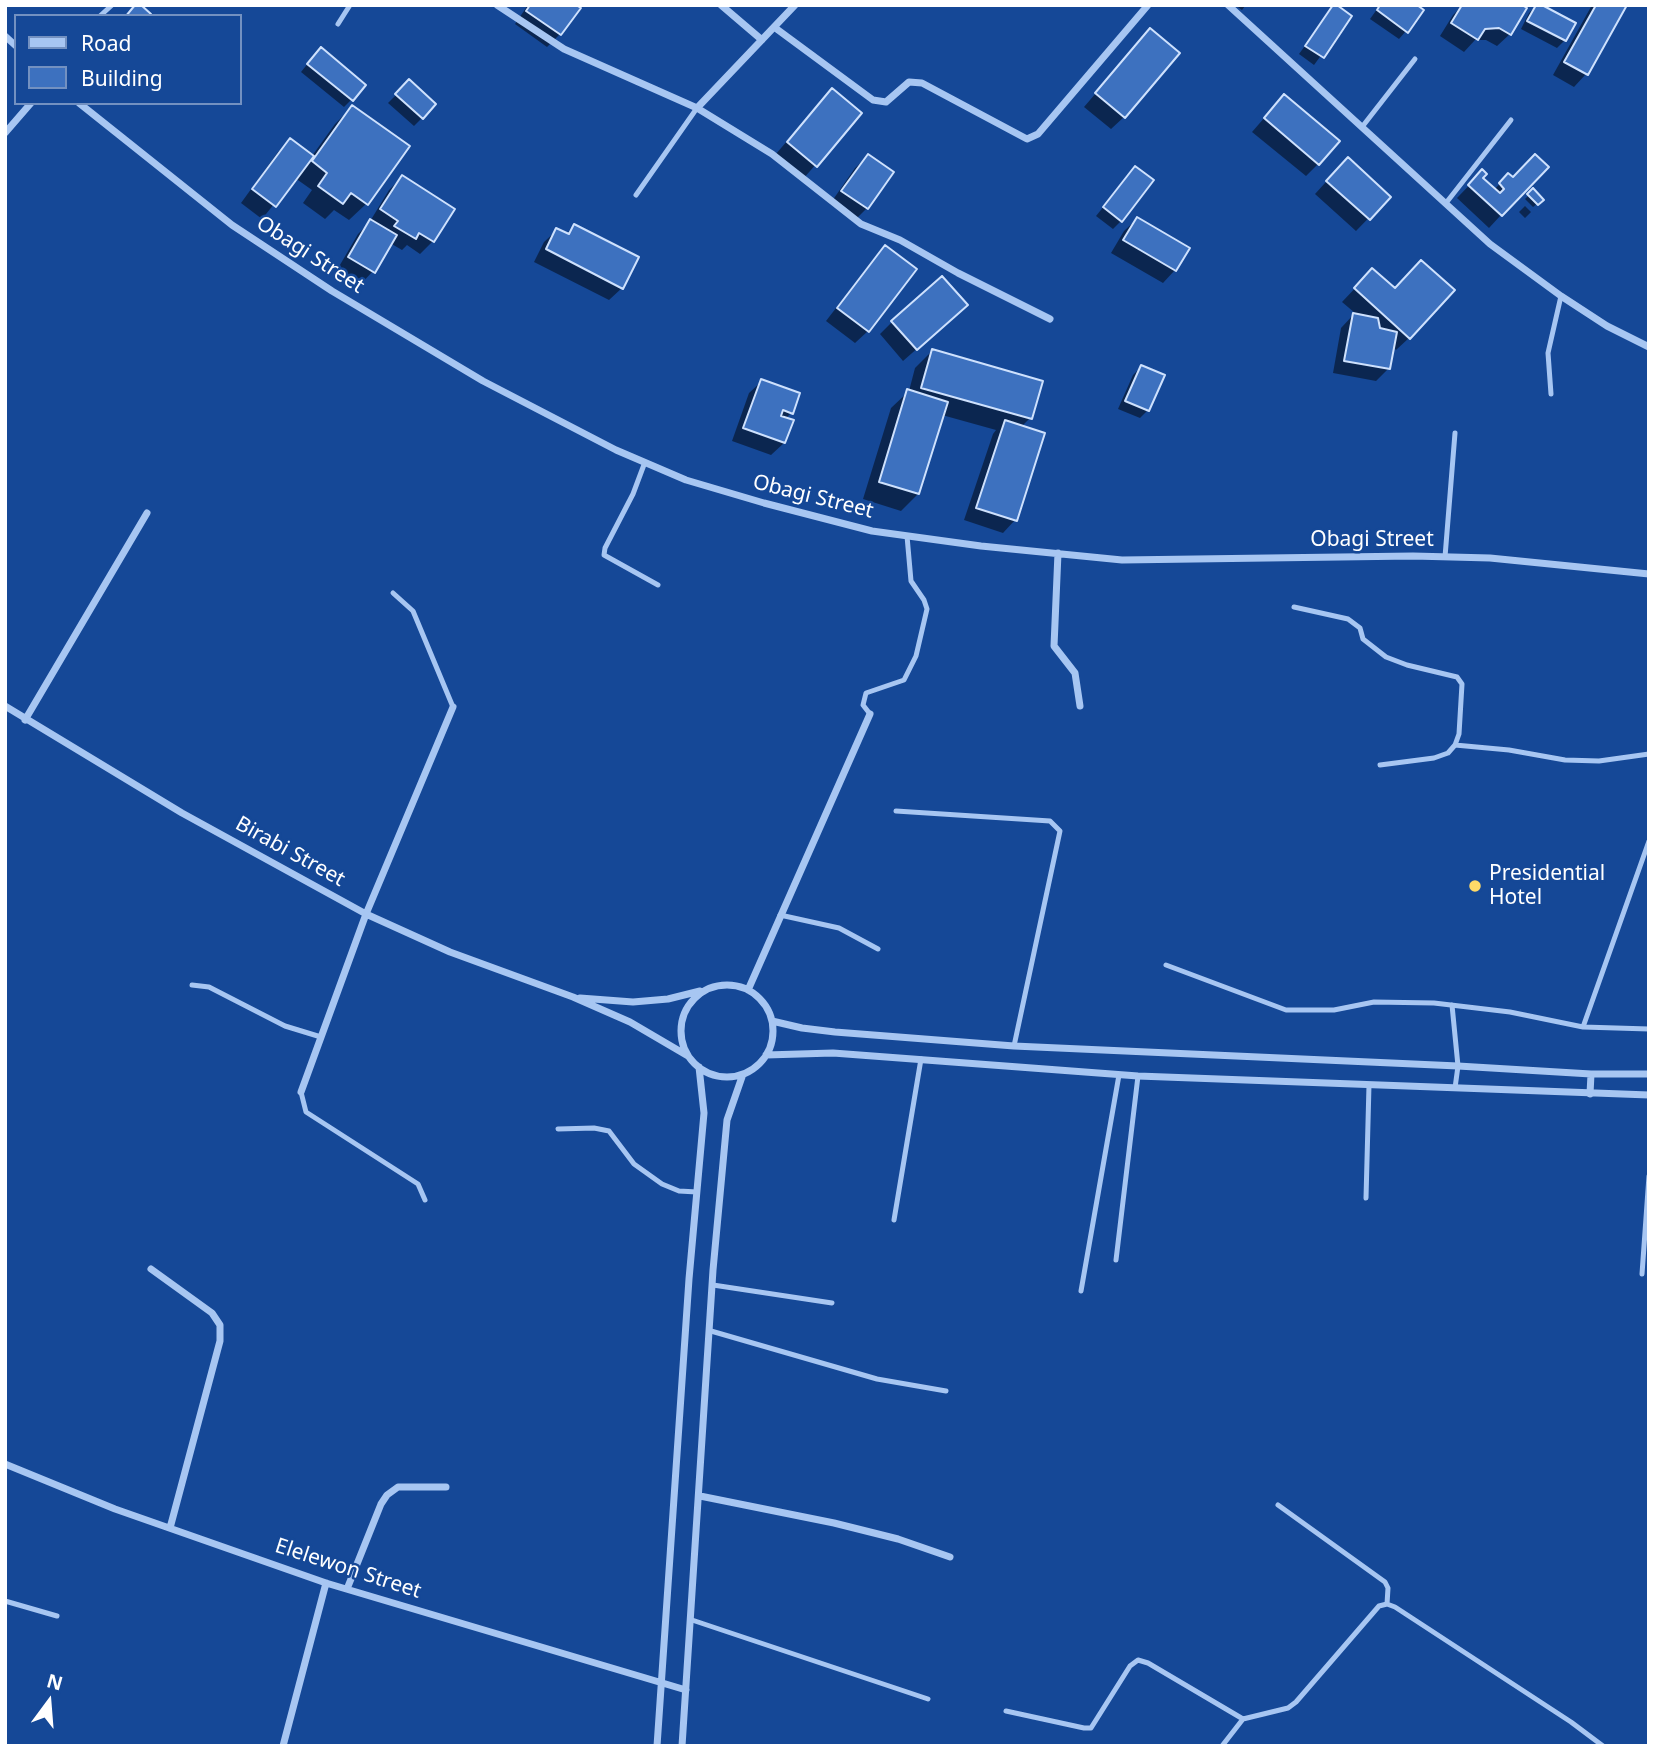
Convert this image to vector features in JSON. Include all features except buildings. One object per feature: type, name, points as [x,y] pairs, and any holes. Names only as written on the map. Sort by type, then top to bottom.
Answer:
[{"type":"street","points":[[497,5],[564,49],[697,108],[772,154],[861,224],[900,240],[958,273],[1051,319]]},
{"type":"street","points":[[721,5],[762,40]]},
{"type":"street","points":[[697,108],[795,5]]},
{"type":"street","points":[[774,27],[873,100],[886,102],[909,82],[922,83],[1027,139],[1038,134],[1148,5]]},
{"type":"street","points":[[1228,5],[1490,244],[1607,326],[1649,347]]},
{"type":"street","points":[[5,133],[28,105]]},
{"type":"street","name":"Obagi Street","points":[[81,105],[232,226],[332,291],[483,381],[616,450],[686,480],[872,531],[1058,554],[1122,560],[1490,558],[1649,574]]},
{"type":"street","points":[[25,720],[148,513]]},
{"type":"street","points":[[1058,554],[1054,646],[1075,673],[1080,706]]},
{"type":"street","name":"Birabi Street","points":[[5,706],[182,813],[366,914],[450,952],[573,997]]},
{"type":"street","points":[[301,1093],[366,914],[453,707]]},
{"type":"street","points":[[748,989],[870,714]]},
{"type":"street","points":[[718,985],[733,985],[748,989],[763,1003],[772,1021],[771,1044],[756,1066],[743,1074],[712,1074],[699,1067],[688,1056],[630,1022],[573,997],[633,1002],[668,999],[718,985]]},
{"type":"street","points":[[688,1056],[682,1042],[682,1019],[693,999],[704,990]]},
{"type":"street","points":[[772,1021],[813,1029],[1014,1046],[1591,1074],[1649,1074]]},
{"type":"street","points":[[766,1055],[834,1053],[1138,1076],[1649,1095]]},
{"type":"street","points":[[657,1746],[688,1292],[704,1114],[699,1067]]},
{"type":"street","points":[[682,1746],[712,1285],[727,1120],[743,1074]]},
{"type":"street","points":[[1590,1094],[1591,1074]]},
{"type":"street","points":[[151,1269],[212,1313],[220,1325],[220,1341],[170,1528]]},
{"type":"street","name":"Elelewon Street","points":[[5,1464],[115,1509],[326,1583],[686,1690]]},
{"type":"street","points":[[347,1589],[387,1495],[398,1487],[446,1487]]},
{"type":"street","points":[[700,1496],[834,1523],[898,1539],[950,1557]]},
{"type":"street","points":[[284,1746],[326,1583]]},
{"type":"lane","points":[[338,24],[350,5]]},
{"type":"lane","points":[[1362,127],[1415,59]]},
{"type":"lane","points":[[636,195],[697,108]]},
{"type":"lane","points":[[1446,204],[1511,120]]},
{"type":"lane","points":[[1551,394],[1548,353],[1561,296]]},
{"type":"lane","points":[[1446,557],[1455,433]]},
{"type":"lane","points":[[645,462],[604,555],[658,585]]},
{"type":"lane","points":[[870,714],[863,705],[866,693],[904,680],[916,656],[927,609],[911,581],[907,536]]},
{"type":"lane","points":[[393,593],[412,611],[453,707]]},
{"type":"lane","points":[[1294,607],[1348,619],[1360,628],[1363,639],[1386,657],[1457,677],[1462,684],[1459,734],[1455,745],[1448,752],[1434,758],[1380,765]]},
{"type":"lane","points":[[1455,745],[1509,750],[1565,760],[1599,761],[1649,754]]},
{"type":"lane","points":[[896,811],[1050,821],[1060,831],[1014,1046]]},
{"type":"lane","points":[[1583,1027],[1645,861],[1649,841]]},
{"type":"lane","points":[[780,915],[839,928],[878,949]]},
{"type":"lane","points":[[1166,965],[1286,1010],[1334,1010],[1374,1002],[1452,1005],[1510,1012],[1583,1027],[1649,1029]]},
{"type":"lane","points":[[192,985],[208,987],[285,1026],[321,1037]]},
{"type":"lane","points":[[1452,1005],[1458,1066],[1455,1088]]},
{"type":"lane","points":[[894,1220],[921,1059]]},
{"type":"lane","points":[[1081,1291],[1119,1075]]},
{"type":"lane","points":[[1116,1260],[1138,1076]]},
{"type":"lane","points":[[1366,1198],[1369,1085]]},
{"type":"lane","points":[[301,1093],[306,1112],[418,1184],[425,1200]]},
{"type":"lane","points":[[558,1129],[594,1128],[609,1131],[635,1164],[662,1184],[679,1191],[697,1192]]},
{"type":"lane","points":[[1642,1274],[1649,1176]]},
{"type":"lane","points":[[712,1285],[832,1303]]},
{"type":"lane","points":[[711,1331],[877,1379],[946,1391]]},
{"type":"lane","points":[[1278,1505],[1385,1582],[1388,1588],[1387,1604]]},
{"type":"lane","points":[[5,1601],[57,1616]]},
{"type":"lane","points":[[1222,1746],[1243,1719],[1288,1708],[1296,1702],[1379,1606],[1387,1604],[1395,1606],[1571,1722],[1600,1745]]},
{"type":"lane","points":[[692,1620],[928,1699]]},
{"type":"lane","points":[[1006,1711],[1091,1728],[1130,1666],[1138,1660],[1148,1663],[1243,1719]]},
{"type":"place","name":"Presidential Hotel","points":[[1475,886]]}]
